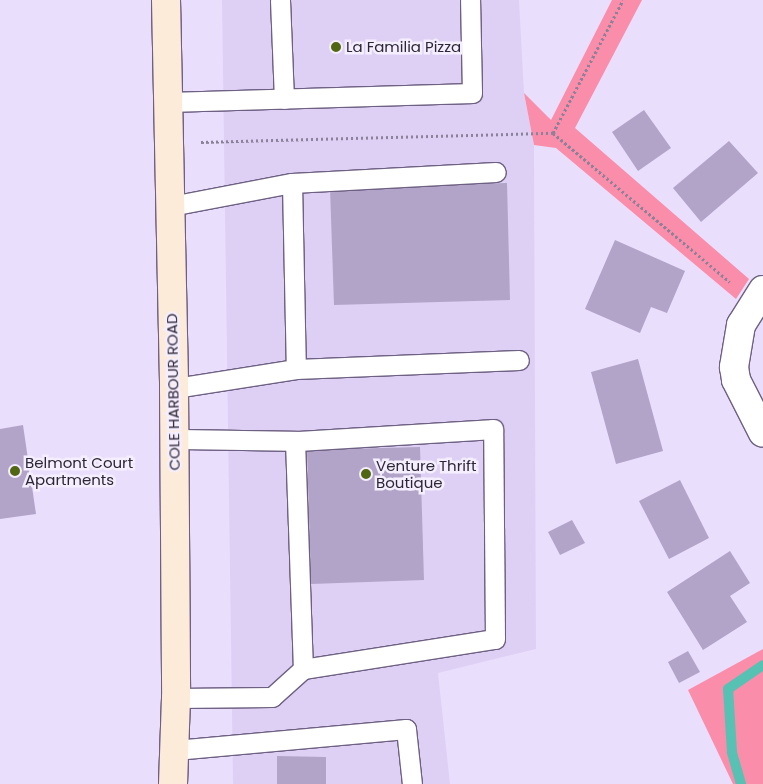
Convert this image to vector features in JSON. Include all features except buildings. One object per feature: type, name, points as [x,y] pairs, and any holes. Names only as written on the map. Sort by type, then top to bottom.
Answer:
[{"type":"main road","name":"COLE HARBOUR ROAD","points":[[166,0],[174,388],[176,698],[173,784]]},
{"type":"street","points":[[758,296],[741,325],[734,367],[736,380],[763,433]]},
{"type":"lane","points":[[280,0],[284,99]]},
{"type":"lane","points":[[169,102],[472,93],[470,0]]},
{"type":"lane","points":[[171,206],[292,182],[496,172]]},
{"type":"lane","points":[[292,182],[296,369]]},
{"type":"lane","points":[[174,388],[296,369],[520,360]]},
{"type":"lane","points":[[174,439],[295,441],[493,428],[495,639],[303,669],[272,697],[176,698]]},
{"type":"lane","points":[[295,441],[303,669]]},
{"type":"lane","points":[[175,750],[406,729],[412,784]]},
{"type":"path","points":[[553,133],[623,0]]},
{"type":"path","points":[[170,143],[553,133],[758,296]]},
{"type":"shaded area","points":[[222,0],[519,0],[524,93],[534,145],[536,649],[438,673],[450,784],[233,784]]},
{"type":"shaded area","points":[[612,0],[642,0],[575,128],[749,279],[736,299],[556,148],[534,145],[524,93],[551,120]]},
{"type":"shaded area","points":[[763,649],[763,784],[733,784],[688,690]]},
{"type":"waterway","points":[[741,784],[732,752],[728,689],[763,665]]},
{"type":"place","name":"La Familia Pizza","points":[[336,47]]},
{"type":"place","name":"Belmont Court Apartments","points":[[15,471]]},
{"type":"place","name":"Venture Thrift Boutique","points":[[366,474]]}]
